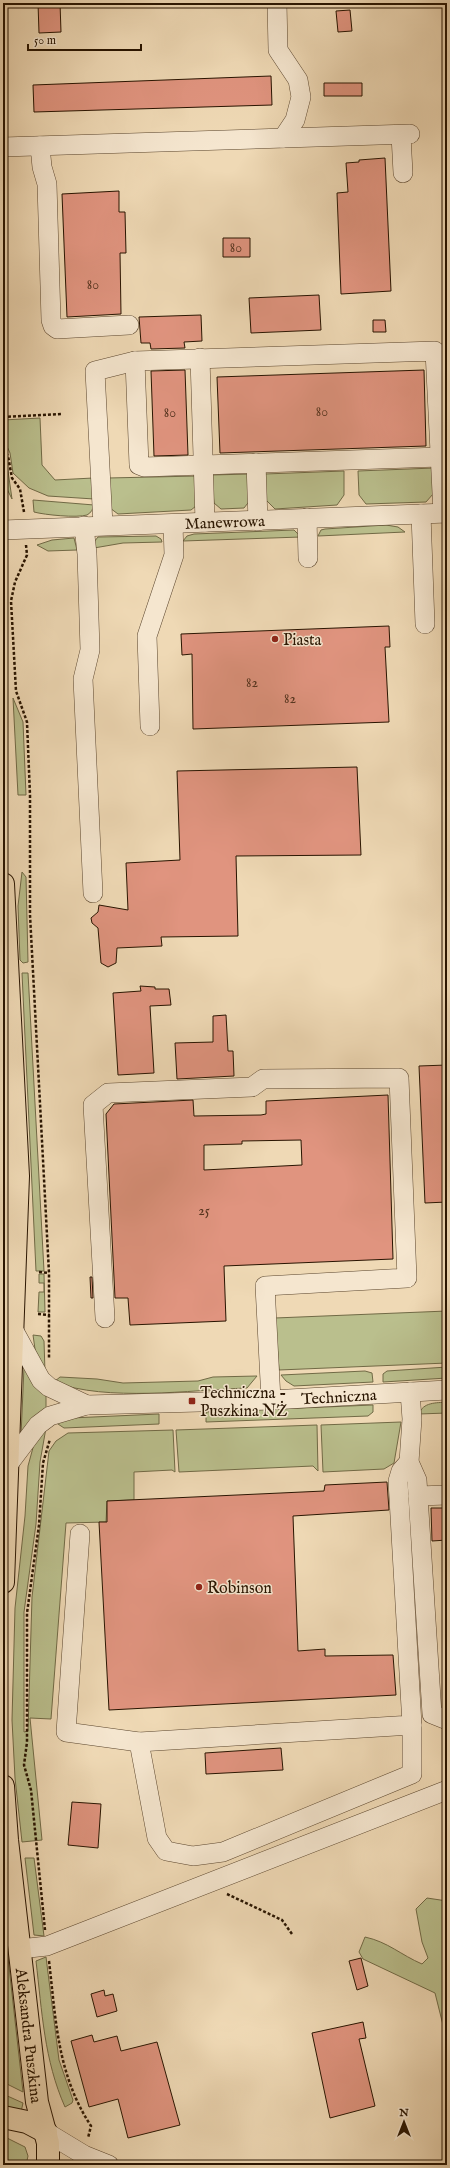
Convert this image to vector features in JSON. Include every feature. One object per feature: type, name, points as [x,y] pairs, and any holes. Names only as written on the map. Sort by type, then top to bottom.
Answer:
[{"type":"main road","points":[[3,884],[18,1176],[3,1582]]},
{"type":"main road","name":"Aleksandra Puszkina","points":[[3,1786],[37,2102],[48,2143],[48,2165]]},
{"type":"main road","points":[[3,2117],[27,2122],[46,2132]]},
{"type":"street","points":[[277,3],[278,50],[298,80],[301,97],[295,120],[283,138]]},
{"type":"street","points":[[3,147],[406,134],[403,172]]},
{"type":"street","points":[[40,146],[42,167],[47,184],[51,320],[53,326],[57,329],[129,325]]},
{"type":"street","points":[[103,526],[95,371],[136,360],[435,351],[443,404],[440,457],[445,513]]},
{"type":"street","points":[[200,358],[205,522]]},
{"type":"street","points":[[136,360],[139,465],[144,467],[440,457]]},
{"type":"street","points":[[256,463],[258,521]]},
{"type":"street","name":"Manewrowa","points":[[3,530],[445,513]]},
{"type":"street","points":[[421,514],[425,624]]},
{"type":"street","points":[[306,518],[308,558]]},
{"type":"street","points":[[150,726],[146,636],[174,555],[173,524]]},
{"type":"street","points":[[84,526],[87,554],[90,650],[83,679],[93,893]]},
{"type":"street","points":[[105,1318],[93,1105],[108,1093],[252,1087],[263,1079],[399,1078],[407,1278],[265,1286],[271,1400]]},
{"type":"street","name":"Techniczna","points":[[13,1329],[41,1380],[49,1387],[87,1404]]},
{"type":"street","name":"Techniczna","points":[[7,1466],[38,1425],[50,1416],[87,1404],[271,1400],[447,1390]]},
{"type":"street","points":[[410,1392],[412,1419],[409,1462],[417,1480],[432,1714],[447,1720]]},
{"type":"street","points":[[139,1742],[157,1838],[166,1850],[193,1856],[222,1852],[412,1774],[412,1725],[398,1481],[401,1471],[409,1462]]},
{"type":"street","points":[[418,1496],[447,1495]]},
{"type":"street","points":[[80,1534],[66,1732],[139,1742],[412,1725]]},
{"type":"street","points":[[20,1949],[47,1946],[447,1790]]},
{"type":"street","points":[[46,2132],[84,2155],[109,2165]]},
{"type":"path","points":[[3,418],[62,414]]},
{"type":"path","points":[[3,449],[8,456],[12,478],[20,489],[25,529]]},
{"type":"path","points":[[40,1272],[49,1273]]},
{"type":"path","points":[[38,1314],[50,1315]]},
{"type":"path","points":[[27,1732],[24,1765],[31,1790],[47,1946],[62,2060],[76,2102],[91,2126],[84,2155]]},
{"type":"path","points":[[206,1885],[282,1920],[292,1934]]},
{"type":"green space","points":[[40,418],[42,465],[55,480],[93,478],[94,499],[48,496],[29,488],[13,473],[10,453],[5,442],[3,443],[3,420]]},
{"type":"green space","points":[[3,454],[6,457],[12,499],[3,481]]},
{"type":"green space","points":[[434,468],[433,494],[426,502],[366,504],[359,495],[358,471]]},
{"type":"green space","points":[[344,471],[344,495],[337,505],[275,509],[266,500],[265,474]]},
{"type":"green space","points":[[251,474],[251,499],[244,508],[221,509],[214,503],[211,475]]},
{"type":"green space","points":[[198,476],[196,506],[191,510],[118,514],[110,508],[108,478]]},
{"type":"green space","points":[[33,500],[94,505],[92,511],[87,515],[61,516],[34,512]]},
{"type":"green space","points":[[386,525],[398,527],[405,532],[318,536],[321,530],[325,529]]},
{"type":"green space","points":[[294,530],[301,537],[183,541],[187,536],[194,534]]},
{"type":"green space","points":[[156,536],[161,539],[162,542],[123,543],[94,548],[94,542],[98,537]]},
{"type":"green space","points":[[74,538],[77,550],[48,551],[37,545],[52,540]]},
{"type":"green space","points":[[13,698],[23,722],[26,795],[18,795]]},
{"type":"green space","points":[[22,872],[26,877],[28,962],[23,963],[20,960],[18,906]]},
{"type":"green space","points":[[22,973],[28,973],[44,1271],[36,1271]]},
{"type":"green space","points":[[3,1128],[6,1219],[3,1284]]},
{"type":"green space","points":[[39,1274],[44,1274],[45,1312],[38,1312],[39,1292],[44,1292],[44,1283],[39,1283]]},
{"type":"green space","points":[[447,1311],[447,1363],[279,1370],[275,1318]]},
{"type":"green space","points":[[33,1335],[41,1336],[44,1341],[45,1372],[36,1356]]},
{"type":"green space","points":[[24,1367],[46,1393],[46,1411],[21,1436]]},
{"type":"green space","points":[[447,1367],[447,1378],[383,1382],[383,1374],[387,1371]]},
{"type":"green space","points":[[365,1371],[372,1373],[373,1382],[294,1386],[286,1381],[281,1375]]},
{"type":"green space","points":[[257,1376],[247,1388],[149,1393],[98,1392],[54,1382],[60,1377],[97,1379],[123,1383],[198,1381],[213,1377]]},
{"type":"green space","points":[[447,1402],[447,1413],[419,1414],[427,1405]]},
{"type":"green space","points":[[373,1405],[373,1412],[368,1416],[206,1422],[206,1412]]},
{"type":"green space","points":[[159,1414],[159,1424],[64,1428],[55,1422],[71,1418]]},
{"type":"green space","points":[[401,1422],[394,1463],[384,1469],[323,1472],[321,1425]]},
{"type":"green space","points":[[317,1425],[318,1471],[313,1466],[179,1472],[176,1430]]},
{"type":"green space","points":[[46,1428],[40,1462],[36,1524],[24,1612],[24,1732],[28,1731],[32,1597],[49,1451],[56,1441],[68,1433],[173,1430],[175,1472],[172,1470],[134,1472],[134,1500],[107,1501],[106,1522],[66,1523],[51,1719],[30,1718],[42,1840],[22,1842],[15,1778],[12,1720],[15,1608],[25,1516],[28,1466],[34,1444]]},
{"type":"green space","points":[[25,1858],[34,1858],[44,1936],[34,1935]]},
{"type":"green space","points":[[427,1898],[447,1901],[447,2041],[435,1993],[363,1959],[359,1952],[365,1937],[388,1945],[422,1964],[428,1958],[422,1942],[416,1909]]},
{"type":"green space","points":[[3,1913],[23,2092],[3,2082]]},
{"type":"green space","points":[[46,1957],[59,2060],[73,2100],[72,2103],[65,2107],[52,2071],[42,2017],[36,1961]]},
{"type":"green space","points":[[3,2094],[23,2103],[21,2112],[16,2112],[3,2106]]},
{"type":"green space","points":[[3,2136],[25,2147],[28,2156],[26,2165],[3,2165]]},
{"type":"building","points":[[38,3],[60,3],[61,32],[39,33]]},
{"type":"building","points":[[350,10],[352,31],[338,32],[336,11]]},
{"type":"building","points":[[271,76],[272,105],[34,112],[33,85]]},
{"type":"building","points":[[324,83],[362,83],[362,96],[324,96]]},
{"type":"building","points":[[385,158],[391,291],[341,294],[337,193],[348,192],[346,163],[359,162],[359,160]]},
{"type":"building","points":[[119,191],[119,212],[125,212],[126,253],[120,253],[121,314],[67,317],[62,194]]},
{"type":"building","points":[[223,238],[250,238],[250,257],[223,257]]},
{"type":"building","points":[[319,295],[321,330],[251,333],[249,298]]},
{"type":"building","points":[[201,315],[202,341],[184,342],[185,348],[151,349],[150,343],[141,343],[139,317]]},
{"type":"building","points":[[373,320],[385,320],[386,332],[373,332]]},
{"type":"building","points":[[185,370],[188,455],[154,456],[151,371]]},
{"type":"building","points":[[424,370],[426,446],[220,453],[217,377]]},
{"type":"building","points":[[389,626],[390,647],[385,647],[389,722],[193,729],[192,654],[182,655],[181,634]]},
{"type":"building","points":[[357,767],[361,855],[236,856],[238,936],[161,937],[162,946],[117,948],[116,963],[108,967],[101,963],[98,928],[92,923],[91,918],[98,912],[99,905],[128,910],[126,863],[180,860],[177,771]]},
{"type":"building","points":[[140,986],[155,987],[155,989],[169,989],[171,1005],[150,1006],[154,1073],[118,1075],[113,993],[141,991]]},
{"type":"building","points":[[226,1015],[228,1051],[233,1051],[234,1076],[177,1079],[175,1043],[213,1042],[213,1016]]},
{"type":"building","points":[[447,1065],[447,1202],[425,1203],[419,1066]]},
{"type":"building","points":[[388,1095],[393,1259],[224,1266],[226,1321],[130,1325],[128,1298],[115,1298],[106,1114],[114,1104],[193,1100],[194,1116],[261,1115],[266,1114],[266,1101]],"holes":[[[301,1140],[302,1165],[204,1170],[204,1145],[242,1144],[242,1141]]]},
{"type":"building","points":[[90,1277],[92,1277],[93,1298],[91,1298]]},
{"type":"building","name":"Robinson","points":[[387,1482],[389,1510],[293,1516],[298,1651],[325,1649],[325,1656],[393,1655],[396,1695],[109,1710],[99,1522],[107,1522],[107,1501],[324,1491],[325,1485]]},
{"type":"building","points":[[431,1508],[447,1508],[447,1540],[432,1541]]},
{"type":"building","points":[[281,1748],[283,1770],[206,1774],[205,1753]]},
{"type":"building","points":[[72,1802],[101,1804],[98,1848],[68,1845]]},
{"type":"building","points":[[361,1958],[368,1986],[357,1990],[349,1961]]},
{"type":"building","points":[[104,1990],[105,1996],[113,1994],[117,2011],[97,2017],[91,1994]]},
{"type":"building","points":[[363,2022],[366,2038],[359,2039],[375,2106],[330,2118],[312,2033]]},
{"type":"building","points":[[92,2035],[94,2042],[117,2036],[121,2051],[157,2042],[180,2125],[128,2138],[118,2099],[89,2107],[71,2041]]},
{"type":"place","name":"Piasta","points":[[275,639]]},
{"type":"place","name":"Techniczna - Puszkina NŻ","points":[[192,1401]]},
{"type":"place","name":"Robinson","points":[[199,1587]]}]
